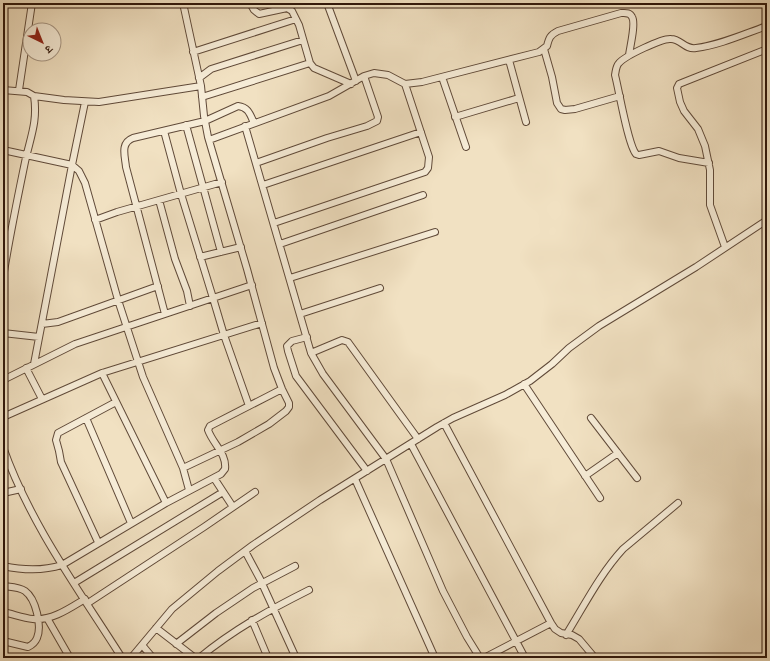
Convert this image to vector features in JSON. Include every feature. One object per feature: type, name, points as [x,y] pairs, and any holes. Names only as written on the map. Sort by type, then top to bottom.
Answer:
[{"type":"street","points":[[19,90],[32,3]]},
{"type":"street","points":[[183,3],[199,78],[209,140],[241,247],[274,368],[289,403],[286,411],[269,424],[238,442],[183,468]]},
{"type":"street","points":[[250,3],[254,10],[259,14],[289,8],[296,19],[310,63],[318,70],[353,82]]},
{"type":"street","points":[[327,3],[353,82]]},
{"type":"street","points":[[209,140],[314,102],[374,72],[388,75],[406,84],[414,84],[508,60],[544,49],[547,46],[548,38],[558,31],[621,13],[626,13],[633,17],[629,55]]},
{"type":"street","points":[[193,52],[296,19]]},
{"type":"street","points":[[709,163],[679,158],[659,151],[639,155],[636,154],[632,146],[620,96],[616,68],[618,64],[629,55],[671,39],[676,40],[686,47],[696,48],[718,43],[767,26]]},
{"type":"street","points":[[199,78],[211,69],[303,40]]},
{"type":"street","points":[[544,49],[552,77],[557,103],[561,109],[575,109],[620,96]]},
{"type":"street","points":[[725,247],[710,205],[711,177],[702,137],[698,129],[684,111],[680,102],[677,88],[679,84],[767,49]]},
{"type":"street","points":[[508,60],[526,122]]},
{"type":"street","points":[[202,97],[310,63]]},
{"type":"street","points":[[256,163],[327,138],[367,126],[377,121],[378,117],[364,76]]},
{"type":"street","points":[[442,77],[466,147]]},
{"type":"street","points":[[274,223],[425,172],[428,168],[429,157],[406,84]]},
{"type":"street","points":[[3,90],[19,90],[34,96],[85,102],[109,100],[200,86]]},
{"type":"street","points":[[3,278],[26,156],[35,120],[36,108],[34,96]]},
{"type":"street","points":[[456,116],[519,98]]},
{"type":"street","points":[[34,364],[85,102]]},
{"type":"street","points":[[165,314],[126,167],[125,144],[127,140],[133,138],[205,121],[238,106],[243,106],[249,111],[254,123]]},
{"type":"street","points":[[186,126],[221,252]]},
{"type":"street","points":[[245,126],[311,353],[323,374],[386,459],[443,591],[467,637],[480,658]]},
{"type":"street","points":[[164,131],[181,194],[224,335],[249,406]]},
{"type":"street","points":[[263,185],[421,132]]},
{"type":"street","points":[[3,150],[72,165],[82,176],[126,327],[145,384],[183,468],[189,490]]},
{"type":"street","points":[[95,220],[136,206],[222,182]]},
{"type":"street","points":[[280,244],[423,195]]},
{"type":"street","points":[[159,200],[175,259],[187,291],[190,306]]},
{"type":"street","points":[[131,658],[169,613],[189,594],[245,551],[308,508],[444,423],[496,399],[524,384],[545,370],[569,348],[599,326],[704,262],[767,220]]},
{"type":"street","points":[[290,278],[435,232]]},
{"type":"street","points":[[200,257],[241,247]]},
{"type":"street","points":[[42,324],[58,322],[158,286]]},
{"type":"street","points":[[3,380],[75,344],[252,286]]},
{"type":"street","points":[[300,314],[380,288]]},
{"type":"street","points":[[3,417],[102,373],[262,323]]},
{"type":"street","points":[[3,333],[40,337]]},
{"type":"street","points":[[307,337],[292,341],[288,346],[296,376],[367,471]]},
{"type":"street","points":[[311,353],[342,340],[348,342],[418,439]]},
{"type":"street","points":[[26,368],[42,399]]},
{"type":"street","points":[[102,373],[166,502]]},
{"type":"street","points":[[524,384],[600,498]]},
{"type":"street","points":[[3,566],[39,570],[55,567],[166,502],[221,474],[225,469],[224,458],[208,430],[210,426],[282,389]]},
{"type":"street","points":[[98,542],[63,468],[56,440],[58,433],[116,402]]},
{"type":"street","points":[[86,418],[131,523]]},
{"type":"street","points":[[592,418],[637,478]]},
{"type":"street","points":[[444,423],[551,623],[555,629],[561,633],[572,635],[579,639],[595,658]]},
{"type":"street","points":[[411,444],[515,642],[525,658]]},
{"type":"street","points":[[3,447],[12,472],[38,524],[122,658]]},
{"type":"street","points":[[585,476],[618,453]]},
{"type":"street","points":[[214,478],[233,506]]},
{"type":"street","points":[[355,479],[435,658]]},
{"type":"street","points":[[3,493],[21,489]]},
{"type":"street","points":[[74,583],[223,492]]},
{"type":"street","points":[[3,612],[34,619],[47,618],[86,601],[215,520],[255,492]]},
{"type":"street","points":[[566,635],[607,568],[617,556],[623,549],[678,503]]},
{"type":"street","points":[[245,551],[274,608],[296,658]]},
{"type":"street","points":[[176,644],[216,613],[262,583],[295,566]]},
{"type":"street","points":[[3,586],[22,589],[26,592],[33,603],[38,619],[37,639],[33,644],[28,647],[3,642]]},
{"type":"street","points":[[199,658],[217,643],[252,620],[308,590]]},
{"type":"street","points":[[47,618],[70,658]]},
{"type":"street","points":[[252,620],[268,658]]},
{"type":"street","points":[[484,658],[551,623]]},
{"type":"street","points":[[156,628],[195,658]]},
{"type":"street","points":[[142,645],[153,658]]}]
